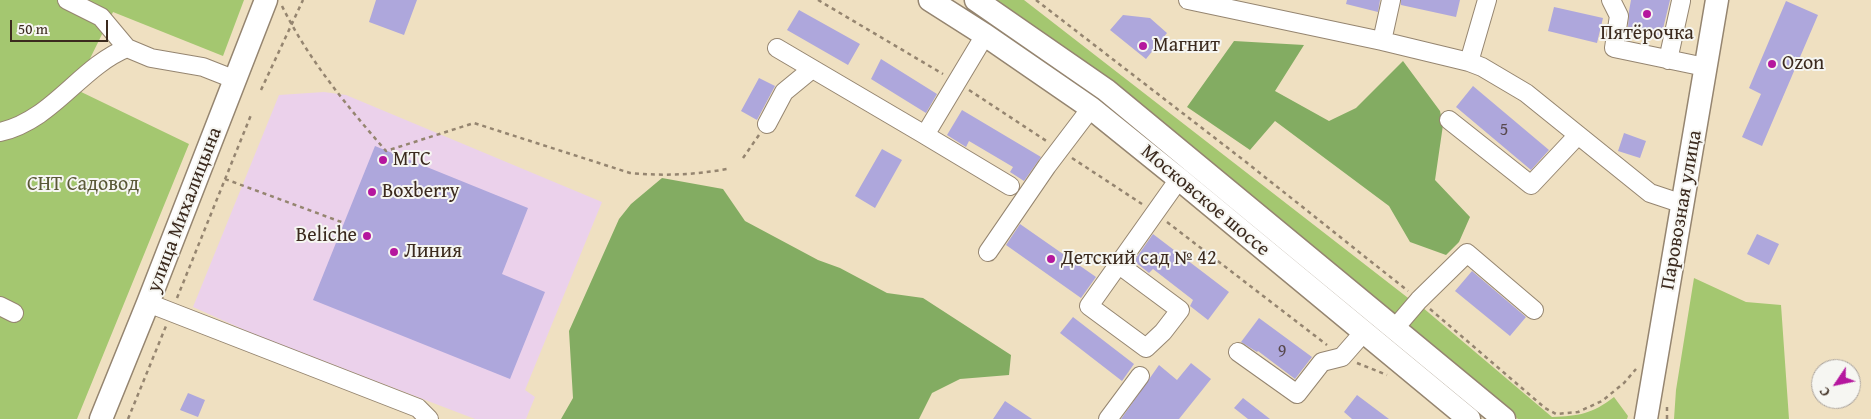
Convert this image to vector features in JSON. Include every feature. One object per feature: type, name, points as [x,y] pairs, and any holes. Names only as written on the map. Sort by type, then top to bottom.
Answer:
[{"type":"main road","name":"Московское шоссе","points":[[930,0],[985,35],[1091,108],[1180,179],[1469,419]]},
{"type":"main road","name":"Московское шоссе","points":[[976,0],[1106,90],[1504,419]]},
{"type":"main road","name":"Паровозная улица","points":[[1646,419],[1717,0]]},
{"type":"main road","name":"улица Михалицына","points":[[101,419],[236,80],[274,2]]},
{"type":"street","points":[[67,0],[101,17],[127,48],[151,58],[204,67],[236,80]]},
{"type":"street","points":[[1188,0],[1382,41],[1469,62],[1482,67],[1526,92],[1650,193],[1683,204]]},
{"type":"street","points":[[1382,41],[1391,0]]},
{"type":"street","points":[[1469,62],[1487,0]]},
{"type":"street","points":[[1611,0],[1619,16],[1614,48],[1705,67]]},
{"type":"street","points":[[1668,60],[1681,1]]},
{"type":"street","points":[[925,135],[985,35]]},
{"type":"street","points":[[0,132],[23,125],[51,106],[113,54],[127,48]]},
{"type":"street","points":[[777,48],[1010,186]]},
{"type":"street","points":[[767,124],[784,92],[812,69]]},
{"type":"street","points":[[988,252],[1047,166],[1091,108]]},
{"type":"street","points":[[1449,120],[1531,185],[1578,134]]},
{"type":"street","points":[[1118,264],[1180,310],[1163,332],[1146,348],[1089,306],[1118,264],[1180,179]]},
{"type":"street","points":[[1395,328],[1419,300],[1467,253],[1534,310]]},
{"type":"street","points":[[148,303],[259,347],[420,415]]},
{"type":"street","points":[[1238,352],[1296,394],[1322,362],[1342,357],[1364,333]]},
{"type":"street","points":[[1108,419],[1140,376]]},
{"type":"path","points":[[261,90],[303,0]]},
{"type":"path","points":[[818,0],[957,82],[1155,213],[1342,357],[1388,375]]},
{"type":"path","points":[[1036,0],[1246,162]]},
{"type":"path","points":[[274,2],[347,106],[386,151],[474,123],[630,173],[654,175],[698,174],[727,169]]},
{"type":"path","points":[[175,302],[251,115]]},
{"type":"path","points":[[743,158],[767,124]]},
{"type":"path","points":[[225,179],[344,223]]},
{"type":"path","points":[[128,419],[168,322]]},
{"type":"shaded area","points":[[324,92],[346,95],[602,202],[525,390],[535,397],[526,419],[475,419],[258,336],[193,307],[279,95]]},
{"type":"green space","name":"СНТ Садовод","points":[[0,0],[244,0],[223,56],[113,12],[75,89],[189,144],[77,419],[0,419]]},
{"type":"green space","points":[[991,0],[1024,0],[1412,301],[1396,318]]},
{"type":"green space","points":[[1234,41],[1304,45],[1275,91],[1329,121],[1356,108],[1403,61],[1440,111],[1443,125],[1435,180],[1470,217],[1459,242],[1446,255],[1410,242],[1389,206],[1275,121],[1250,150],[1187,107]]},
{"type":"green space","points":[[662,178],[723,189],[745,221],[818,260],[840,268],[887,293],[923,298],[1011,355],[1009,375],[960,379],[932,393],[919,419],[561,419],[573,398],[569,331],[619,219],[631,204]]},
{"type":"green space","points":[[1694,278],[1746,302],[1781,305],[1789,419],[1674,419],[1676,390]]},
{"type":"green space","points":[[1422,307],[1552,417],[1570,416],[1592,411],[1614,397],[1628,416],[1627,419],[1518,419],[1406,326]]},
{"type":"building","points":[[376,0],[417,0],[404,35],[369,22]]},
{"type":"building","points":[[1347,0],[1380,0],[1378,12],[1346,4]]},
{"type":"building","points":[[1401,0],[1460,0],[1456,17],[1401,5]]},
{"type":"building","points":[[1631,0],[1670,0],[1661,37],[1628,28]]},
{"type":"building","points":[[1786,1],[1818,15],[1762,146],[1742,137],[1761,94],[1749,88]]},
{"type":"building","points":[[1554,7],[1603,18],[1597,43],[1548,31]]},
{"type":"building","points":[[799,10],[860,44],[848,65],[787,30]]},
{"type":"building","name":"Магнит","points":[[1123,15],[1150,18],[1167,33],[1146,59],[1110,30]]},
{"type":"building","points":[[881,59],[937,94],[926,113],[871,79]]},
{"type":"building","points":[[759,78],[775,86],[757,120],[741,111]]},
{"type":"building","points":[[1473,86],[1549,150],[1531,170],[1456,107]]},
{"type":"building","points":[[962,110],[1041,157],[1024,181],[1010,172],[1013,167],[969,141],[966,147],[947,135]]},
{"type":"building","points":[[1624,133],[1646,141],[1640,158],[1618,151]]},
{"type":"building","points":[[375,146],[528,208],[502,274],[545,292],[510,379],[313,300]]},
{"type":"building","points":[[882,149],[902,160],[875,208],[855,196]]},
{"type":"building","points":[[1020,224],[1096,277],[1081,298],[1006,245]]},
{"type":"building","points":[[1153,234],[1229,292],[1208,320],[1190,306],[1193,300],[1153,269],[1149,273],[1134,261]]},
{"type":"building","points":[[1757,234],[1779,244],[1769,265],[1747,254]]},
{"type":"building","points":[[1472,271],[1526,317],[1510,336],[1455,291]]},
{"type":"building","points":[[1073,317],[1134,364],[1122,381],[1060,333]]},
{"type":"building","points":[[1259,318],[1312,357],[1295,379],[1258,351],[1241,342]]},
{"type":"building","points":[[1191,363],[1211,379],[1179,419],[1121,419],[1159,365],[1177,380]]},
{"type":"building","points":[[188,393],[205,400],[198,417],[180,410]]},
{"type":"building","points":[[1357,395],[1389,419],[1352,419],[1344,412]]},
{"type":"building","points":[[1243,398],[1270,419],[1248,419],[1234,408]]},
{"type":"building","points":[[1005,401],[1032,419],[993,419]]},
{"type":"place","name":"Пятёрочка","points":[[1647,14]]},
{"type":"place","name":"Магнит","points":[[1143,46]]},
{"type":"place","name":"Ozon","points":[[1772,64]]},
{"type":"place","name":"МТС","points":[[383,160]]},
{"type":"place","name":"Boxberry","points":[[372,192]]},
{"type":"place","name":"Beliche","points":[[367,236]]},
{"type":"place","name":"Линия","points":[[394,252]]},
{"type":"place","name":"Детский сад № 42","points":[[1051,259]]}]
